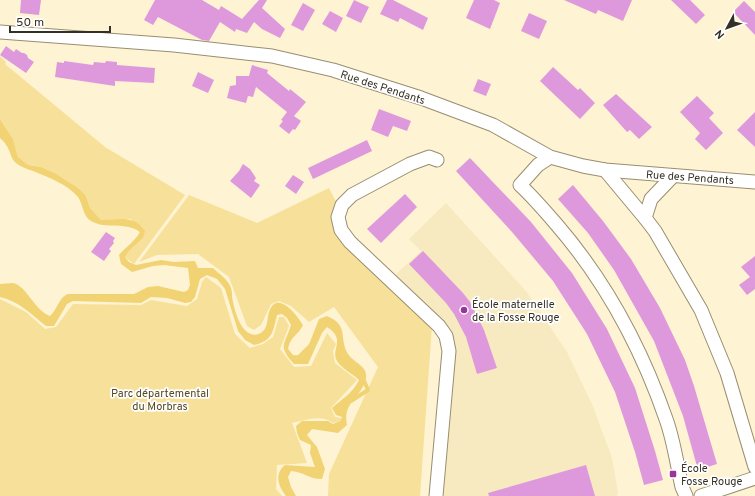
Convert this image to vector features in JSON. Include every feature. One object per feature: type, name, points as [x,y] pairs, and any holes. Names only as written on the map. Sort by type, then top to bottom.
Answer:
[{"type":"street","name":"Rue des Pendants","points":[[0,32],[174,45],[280,58],[332,70],[421,98],[493,125],[550,157],[584,166],[605,170],[755,182]]},
{"type":"street","points":[[436,160],[429,157],[410,164],[352,195],[342,205],[338,217],[341,230],[350,242],[439,326],[446,336],[449,351],[436,496]]},
{"type":"street","points":[[550,157],[538,165],[520,185],[533,197],[578,250],[617,308],[645,362],[664,413],[682,487],[686,496]]},
{"type":"street","points":[[605,170],[645,218],[660,240],[701,310],[727,372],[755,467]]},
{"type":"street","points":[[645,218],[651,199],[673,176]]},
{"type":"street","points":[[701,496],[755,478]]},
{"type":"shaded area","points":[[0,119],[13,139],[18,157],[28,165],[41,167],[55,173],[78,188],[86,196],[90,208],[101,220],[125,219],[136,222],[141,226],[145,231],[143,238],[129,251],[125,257],[129,262],[136,265],[161,260],[174,262],[195,261],[198,268],[213,268],[226,279],[230,285],[234,307],[240,323],[247,332],[253,335],[260,334],[264,330],[267,324],[269,312],[273,306],[277,303],[282,303],[292,310],[303,325],[289,344],[288,349],[293,355],[302,357],[306,352],[319,319],[327,316],[339,324],[348,354],[365,370],[366,378],[361,391],[347,411],[347,425],[338,433],[312,429],[307,435],[317,447],[325,469],[322,479],[313,478],[291,471],[288,477],[296,496],[286,496],[279,484],[278,476],[279,472],[285,465],[315,467],[310,453],[311,445],[300,440],[296,426],[302,421],[328,421],[333,424],[340,421],[342,417],[336,415],[332,408],[357,385],[359,380],[337,361],[335,357],[337,344],[336,336],[327,327],[322,333],[308,364],[294,364],[284,349],[285,341],[291,325],[287,318],[282,314],[277,315],[269,338],[254,345],[245,340],[238,331],[225,289],[217,279],[207,275],[200,279],[195,297],[191,302],[185,303],[167,298],[151,297],[141,303],[73,301],[67,304],[54,326],[46,326],[19,305],[0,297],[0,284],[13,283],[22,289],[39,309],[50,316],[62,298],[68,294],[134,294],[148,287],[158,286],[184,292],[188,290],[190,285],[188,268],[164,265],[153,266],[132,272],[121,264],[119,255],[140,232],[129,227],[103,225],[91,221],[86,217],[78,197],[68,188],[57,181],[24,168],[16,163],[5,143],[0,138]]},
{"type":"shaded area","points":[[446,203],[526,291],[567,352],[592,404],[612,458],[618,492],[617,496],[439,496],[444,325],[395,275],[421,251],[409,239]]},
{"type":"green space","points":[[0,56],[6,62],[5,64],[105,147],[185,195],[134,264],[125,257],[129,251],[143,238],[131,219],[101,220],[90,208],[86,196],[69,182],[55,173],[41,167],[28,165],[18,157],[13,139],[0,119]]},
{"type":"green space","points":[[329,188],[338,206],[335,223],[432,325],[420,496],[328,496],[329,474],[378,367],[334,307],[309,322],[291,306],[279,301],[271,304],[261,325],[254,330],[247,326],[229,277],[198,254],[157,255],[139,262],[189,195],[257,223]]},
{"type":"green space","name":"Parc départemental du Morbras","points":[[206,277],[221,288],[235,334],[250,348],[263,344],[273,337],[279,317],[284,317],[289,326],[280,349],[294,367],[311,366],[327,333],[336,344],[333,351],[335,363],[357,380],[331,408],[335,417],[341,418],[340,421],[333,423],[328,420],[318,418],[292,423],[307,463],[277,465],[276,489],[282,496],[0,496],[0,299],[26,312],[45,329],[56,327],[73,304],[141,305],[151,300],[187,306],[197,299],[202,282]]},
{"type":"building","points":[[21,0],[41,0],[39,15],[20,13]]},
{"type":"building","points":[[155,0],[202,0],[219,10],[221,6],[242,19],[259,0],[267,0],[262,8],[285,29],[280,38],[262,29],[254,22],[247,33],[236,29],[235,32],[220,22],[209,41],[202,40],[158,17],[153,25],[144,20]]},
{"type":"building","points":[[354,0],[369,7],[361,23],[346,16]]},
{"type":"building","points":[[387,0],[393,0],[428,18],[423,30],[400,18],[398,22],[380,14]]},
{"type":"building","points":[[474,0],[494,0],[500,3],[490,29],[466,18]]},
{"type":"building","points":[[564,0],[632,0],[623,21],[598,10],[596,14]]},
{"type":"building","points":[[671,0],[690,0],[705,15],[696,24]]},
{"type":"building","points":[[744,1],[755,12],[755,35],[733,12]]},
{"type":"building","points":[[303,3],[315,10],[303,31],[291,25]]},
{"type":"building","points":[[330,11],[343,18],[336,32],[322,24]]},
{"type":"building","points":[[529,13],[547,21],[539,39],[521,31]]},
{"type":"building","points":[[6,46],[14,52],[16,49],[24,53],[34,62],[26,73],[0,55]]},
{"type":"building","points":[[64,61],[93,65],[94,62],[105,63],[106,61],[117,62],[117,65],[155,68],[154,83],[115,81],[115,86],[55,77],[57,62],[64,63]]},
{"type":"building","points":[[252,65],[268,70],[267,73],[289,91],[290,89],[306,102],[294,116],[301,121],[295,130],[293,129],[289,134],[279,126],[283,121],[281,120],[287,112],[256,87],[253,97],[248,96],[246,103],[227,98],[230,86],[236,85],[236,76],[249,76]]},
{"type":"building","points":[[553,67],[578,90],[580,88],[595,103],[580,119],[540,81]]},
{"type":"building","points":[[198,72],[214,80],[208,93],[192,86]]},
{"type":"building","points":[[478,79],[491,84],[486,96],[473,91]]},
{"type":"building","points":[[616,94],[652,127],[639,139],[630,130],[627,132],[603,105]]},
{"type":"building","points":[[697,96],[714,113],[709,118],[723,133],[706,150],[695,139],[700,133],[680,112]]},
{"type":"building","points":[[379,109],[411,121],[407,131],[393,126],[388,137],[371,130]]},
{"type":"building","points":[[755,112],[755,147],[737,130]]},
{"type":"building","points":[[367,140],[372,151],[313,179],[308,168]]},
{"type":"building","points":[[470,158],[531,222],[572,273],[607,329],[635,388],[663,480],[644,485],[635,452],[615,392],[587,334],[553,281],[512,232],[456,171]]},
{"type":"building","points":[[243,164],[250,169],[256,178],[254,181],[260,185],[251,198],[230,181]]},
{"type":"building","points":[[293,175],[304,182],[296,194],[285,186]]},
{"type":"building","points":[[573,185],[603,221],[631,259],[660,308],[685,360],[717,464],[698,470],[683,416],[654,341],[614,270],[588,233],[558,199]]},
{"type":"building","points":[[405,194],[417,207],[381,243],[367,229]]},
{"type":"building","points":[[106,232],[115,238],[113,241],[114,243],[109,249],[111,251],[104,261],[91,252]]},
{"type":"building","points":[[423,251],[470,302],[484,330],[497,368],[477,374],[466,337],[454,314],[446,303],[409,264]]},
{"type":"building","points":[[755,256],[755,289],[747,295],[739,285],[750,277],[741,267]]},
{"type":"building","points":[[586,465],[595,496],[489,496],[488,493]]},
{"type":"waterway","points":[[296,357],[298,358],[311,345]]},
{"type":"waterway","points":[[351,401],[368,390],[362,376]]},
{"type":"place","name":"École maternelle de la Fosse Rouge","points":[[464,310]]},
{"type":"place","name":"École Fosse Rouge","points":[[673,474]]}]
